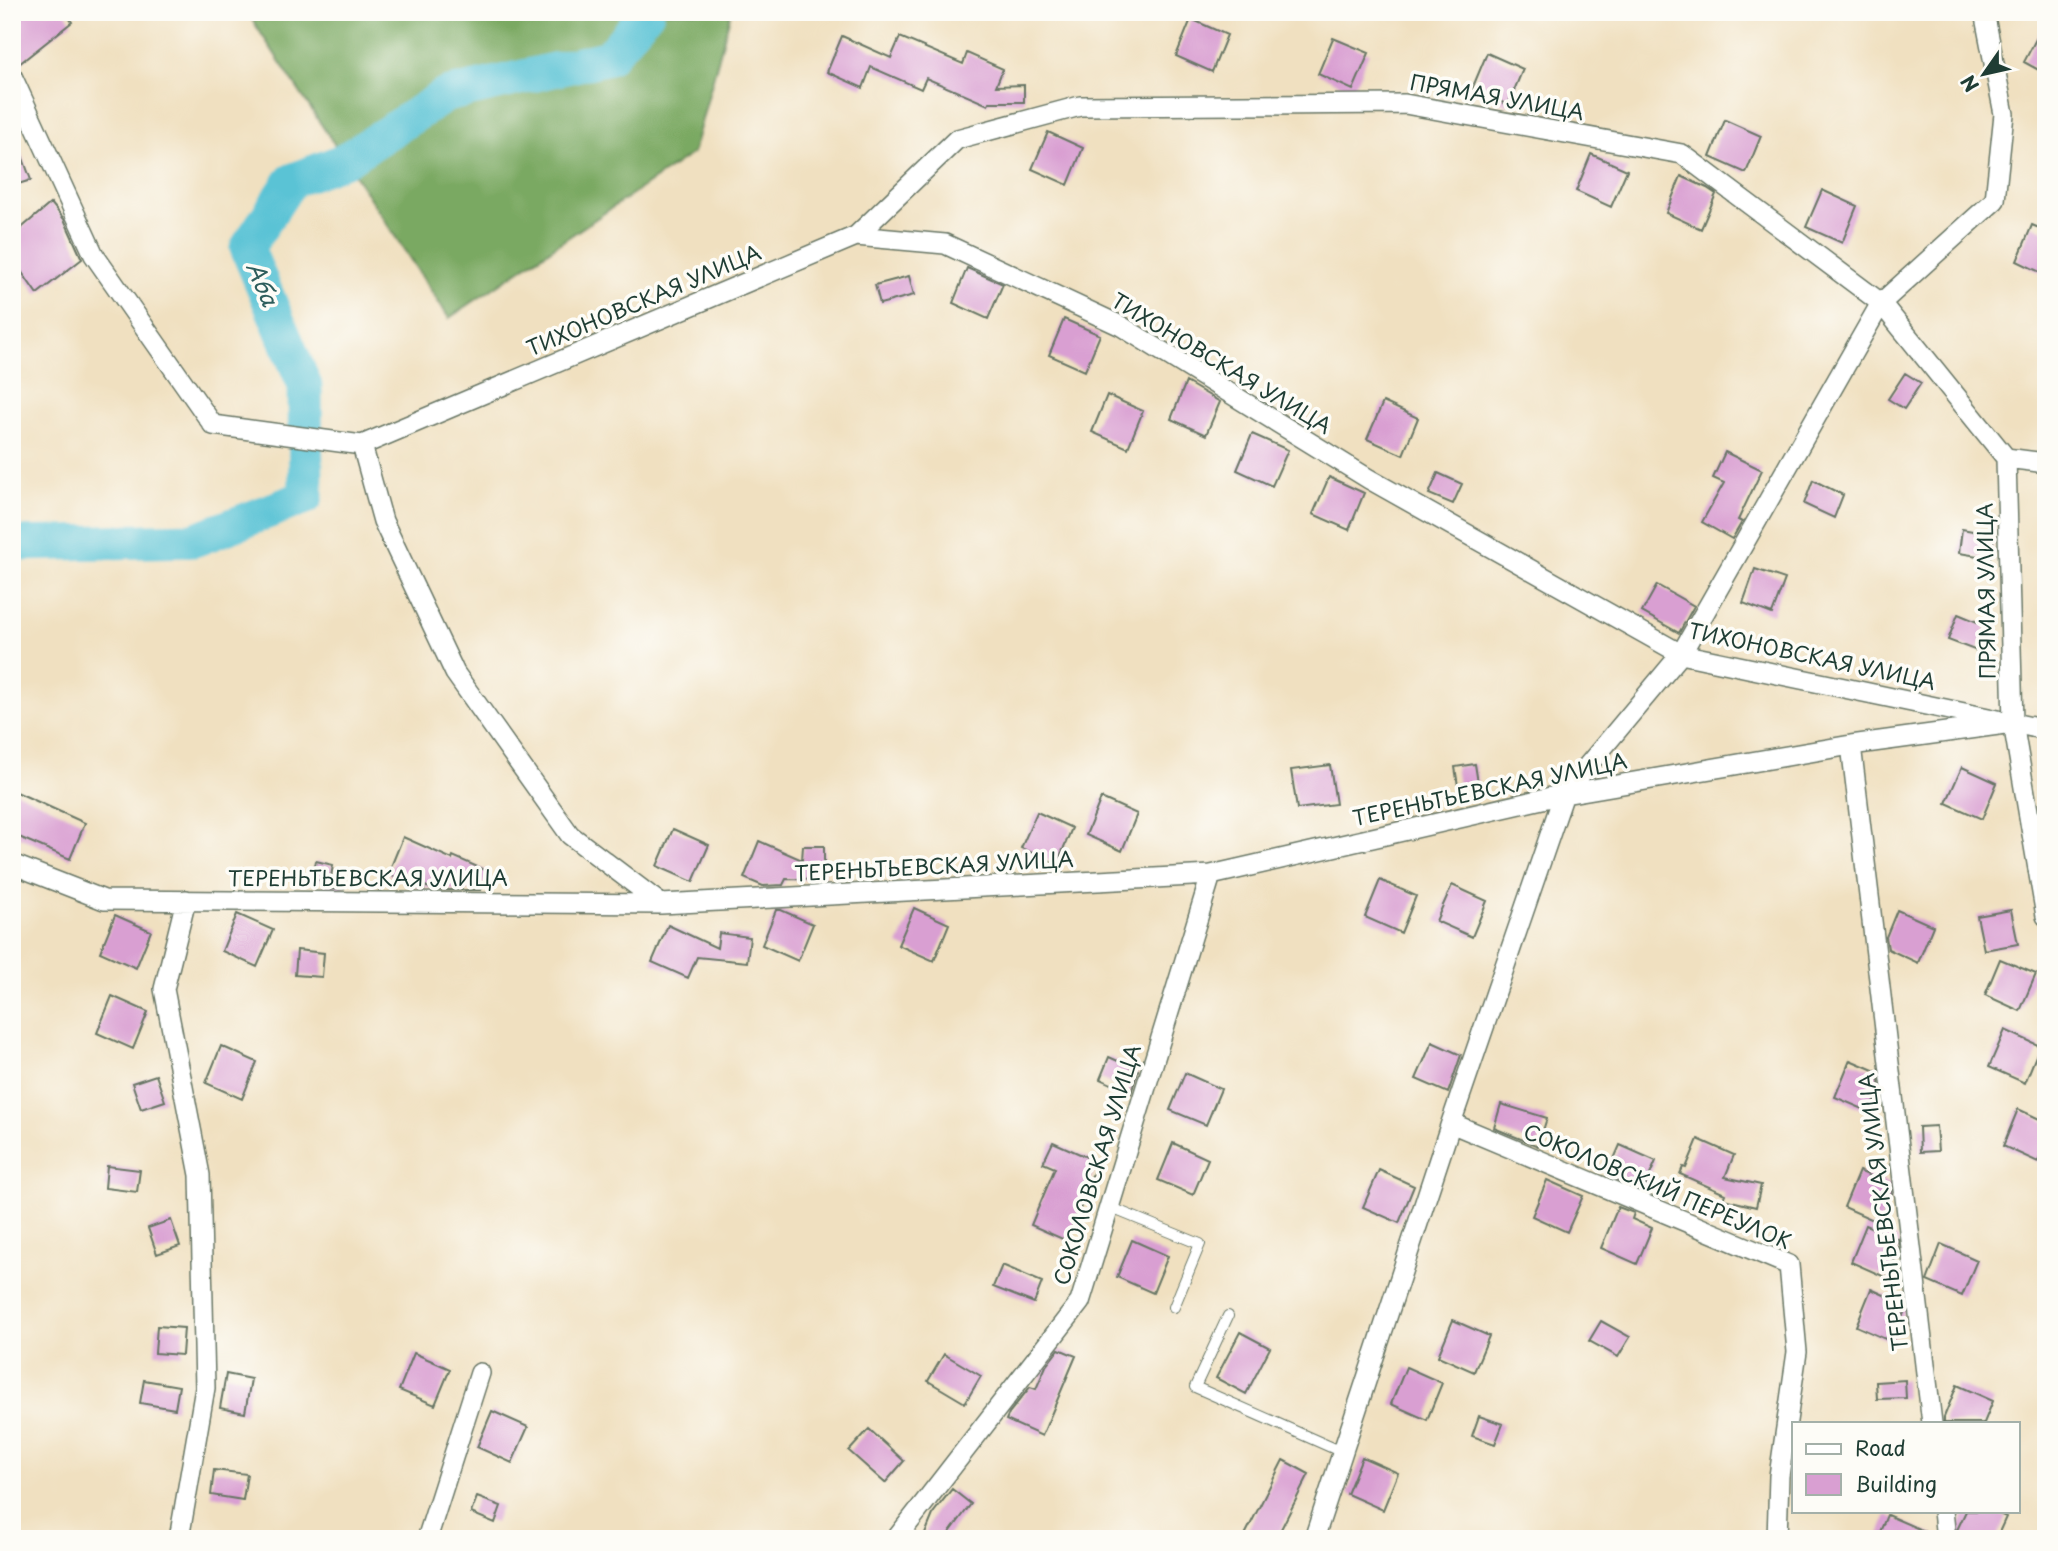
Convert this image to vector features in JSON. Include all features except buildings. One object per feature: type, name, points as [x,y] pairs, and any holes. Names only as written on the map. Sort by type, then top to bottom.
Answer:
[{"type":"street","points":[[1314,1539],[1451,1124],[1564,794],[1681,654],[1881,303],[1994,200],[2004,114],[1984,12]]},
{"type":"street","points":[[12,76],[94,256],[214,425],[362,445],[383,521],[455,673],[570,835],[661,904]]},
{"type":"street","name":"ПРЯМАЯ УЛИЦА","points":[[856,236],[957,139],[1080,106],[1405,104],[1682,154],[1881,303],[2006,458],[2013,723],[2046,916]]},
{"type":"street","name":"ТИХОНОВСКАЯ УЛИЦА","points":[[362,445],[856,236],[945,244],[1121,326],[1369,479],[1681,654],[2013,723]]},
{"type":"street","points":[[2006,458],[2046,463]]},
{"type":"street","name":"ТЕРЕНЬТЬЕВСКАЯ УЛИЦА","points":[[12,863],[104,900],[661,904],[1211,875],[1564,794],[1851,745],[2013,723],[2046,730]]},
{"type":"street","name":"ТЕРЕНЬТЬЕВСКАЯ УЛИЦА","points":[[1851,745],[1932,1422]]},
{"type":"street","name":"СОКОЛОВСКАЯ УЛИЦА","points":[[896,1539],[1080,1302],[1211,875]]},
{"type":"street","points":[[180,1539],[205,1388],[200,1175],[164,989],[186,900]]},
{"type":"street","name":"СОКОЛОВСКИЙ ПЕРЕУЛОК","points":[[1451,1124],[1789,1265],[1797,1352],[1779,1476],[1777,1539]]},
{"type":"street","points":[[427,1539],[480,1373]]},
{"type":"street","points":[[1943,1512],[1946,1539]]},
{"type":"lane","points":[[1109,1207],[1200,1244],[1174,1307]]},
{"type":"lane","points":[[1228,1316],[1195,1387],[1342,1452]]},
{"type":"green space","points":[[247,12],[731,12],[693,153],[449,318]]},
{"type":"waterway","name":"Аба","points":[[12,541],[14,544],[194,540],[306,497],[305,386],[247,248],[291,181],[345,160],[446,95],[609,57],[647,12]]}]
